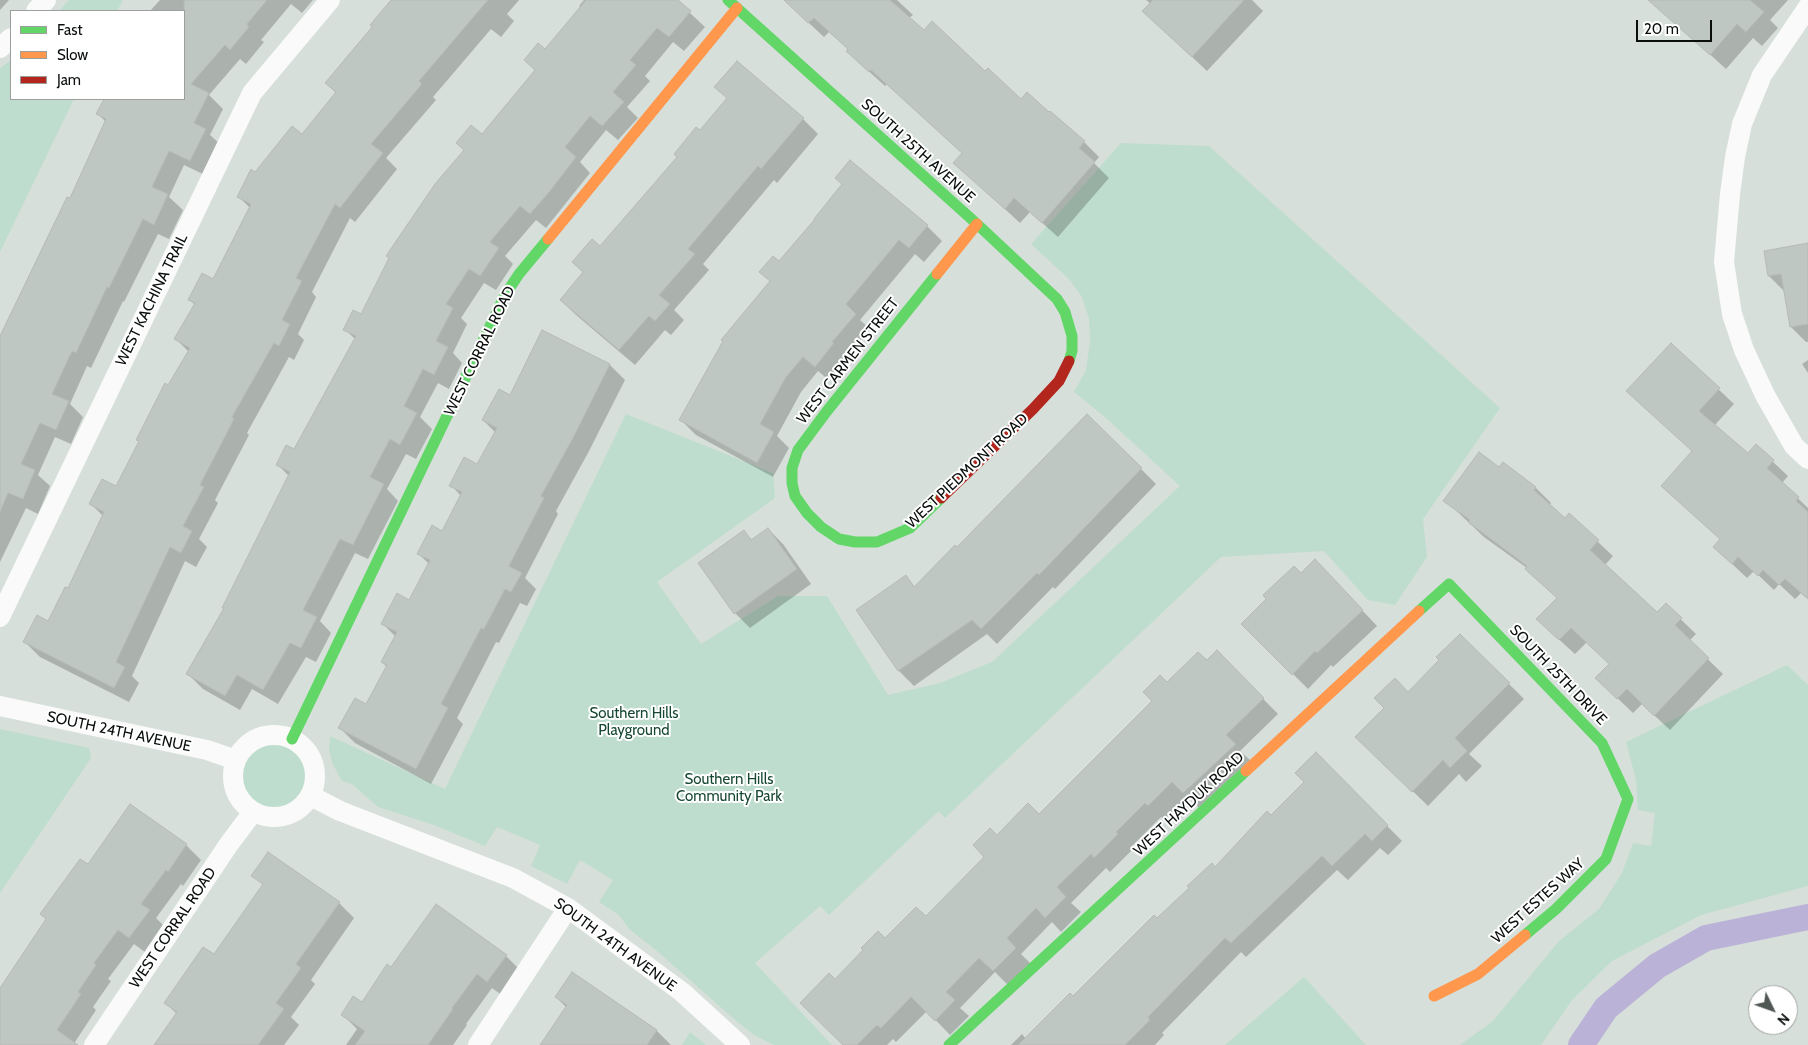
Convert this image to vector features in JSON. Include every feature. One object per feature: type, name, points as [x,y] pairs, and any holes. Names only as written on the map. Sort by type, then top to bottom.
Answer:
[{"type":"street","points":[[37,10],[46,0]]},
{"type":"street","name":"WEST KACHINA TRAIL","points":[[0,617],[252,93],[330,0]]},
{"type":"street","name":"SOUTH 25TH AVENUE","points":[[732,4],[977,224],[1057,299],[1065,312],[1072,336]]},
{"type":"street","name":"WEST CORRAL ROAD","points":[[292,739],[505,295],[519,274],[732,4]]},
{"type":"street","points":[[1808,7],[1762,75],[1742,124],[1730,194],[1724,262],[1732,314],[1744,350],[1765,395],[1794,446],[1808,459]]},
{"type":"street","points":[[0,48],[10,39]]},
{"type":"street","name":"WEST CARMEN STREET","points":[[821,527],[807,513],[795,496],[792,468],[798,450],[977,224]]},
{"type":"street","name":"WEST PIEDMONT ROAD","points":[[821,527],[839,539],[855,542],[877,542],[910,528],[1033,409],[1058,380],[1068,366],[1072,351],[1072,336]]},
{"type":"street","name":"SOUTH 25TH DRIVE","points":[[1449,584],[1602,743],[1628,799]]},
{"type":"street","name":"WEST HAYDUK ROAD","points":[[949,1045],[1449,584]]},
{"type":"street","name":"SOUTH 24TH AVENUE","points":[[0,706],[206,750],[236,760]]},
{"type":"street","points":[[278,735],[292,739],[307,750],[313,761],[316,778],[311,796],[297,811],[278,818],[262,816],[253,812],[246,807],[238,796],[233,780],[236,760],[239,754],[251,742],[266,736],[278,735]]},
{"type":"street","name":"SOUTH 24TH AVENUE","points":[[311,796],[340,811],[513,878],[568,908],[682,992],[740,1045]]},
{"type":"street","name":"WEST ESTES WAY","points":[[1434,996],[1478,974],[1556,909],[1606,859],[1628,799]]},
{"type":"street","name":"WEST CORRAL ROAD","points":[[94,1045],[228,844],[253,812]]},
{"type":"street","points":[[478,1045],[568,908]]},
{"type":"green space","points":[[69,0],[123,0],[118,10],[60,10]]},
{"type":"green space","points":[[10,61],[10,100],[74,100],[0,252],[0,68]]},
{"type":"green space","name":"Southern Hills Community Park","points":[[1121,143],[1209,146],[1500,408],[1423,519],[1427,557],[1395,605],[1368,600],[1324,551],[1221,557],[945,818],[939,811],[829,915],[820,906],[755,963],[832,1045],[774,1045],[754,1035],[629,929],[619,915],[599,902],[613,880],[580,860],[567,884],[531,866],[540,845],[497,827],[485,846],[434,825],[378,807],[352,784],[342,781],[332,763],[329,749],[330,736],[445,789],[626,414],[773,473],[775,498],[657,582],[701,644],[778,596],[827,596],[888,695],[940,683],[992,662],[1180,486],[1106,418],[1074,392],[1086,370],[1090,342],[1089,319],[1082,297],[1069,279],[1031,244]]},
{"type":"green space","points":[[1787,665],[1808,685],[1808,886],[1701,915],[1612,961],[1572,1000],[1541,1045],[1460,1045],[1493,1021],[1559,941],[1599,909],[1622,873],[1633,843],[1651,846],[1655,813],[1638,810],[1636,780],[1626,742]]},
{"type":"green space","points":[[0,729],[89,748],[91,758],[0,893]]},
{"type":"green space","points":[[274,736],[290,739],[303,748],[312,761],[315,777],[312,793],[303,806],[290,815],[274,818],[258,815],[245,806],[236,793],[233,777],[236,761],[245,748],[258,739]]},
{"type":"green space","points":[[1304,977],[1366,1045],[1225,1045]]},
{"type":"green space","points":[[690,1032],[706,1045],[682,1045]]},
{"type":"building","points":[[184,0],[267,0],[247,24],[249,27],[230,50],[225,45],[191,84],[209,93],[194,123],[206,129],[190,161],[169,151],[152,187],[168,194],[154,225],[143,219],[109,288],[107,287],[76,353],[72,351],[52,394],[69,401],[56,430],[40,423],[21,464],[35,470],[23,499],[8,493],[0,512],[0,336],[67,197],[70,198],[106,119],[96,114],[103,100],[185,100]]},
{"type":"building","points":[[391,0],[488,0],[419,81],[422,84],[371,144],[383,153],[340,208],[335,204],[296,278],[302,281],[282,320],[290,324],[279,346],[274,343],[232,417],[234,419],[200,485],[204,487],[183,526],[192,531],[181,553],[170,547],[116,662],[125,667],[114,688],[23,642],[37,615],[48,621],[65,587],[68,588],[104,512],[89,504],[102,479],[116,486],[139,441],[136,440],[165,383],[168,385],[190,348],[174,339],[195,303],[188,300],[202,273],[213,279],[251,204],[237,197],[251,169],[255,172],[292,126],[302,134],[336,92],[325,83],[372,27],[370,25]]},
{"type":"building","points":[[586,0],[678,0],[691,11],[669,37],[657,28],[630,60],[636,65],[613,92],[624,102],[602,126],[590,116],[565,147],[576,157],[550,191],[530,214],[520,206],[490,242],[499,248],[480,276],[469,269],[446,304],[453,308],[436,341],[448,347],[434,375],[423,369],[404,406],[417,413],[400,445],[390,439],[370,477],[384,484],[353,545],[340,539],[303,610],[317,617],[301,648],[290,643],[263,690],[237,675],[225,696],[186,674],[224,608],[222,608],[290,472],[276,465],[286,445],[294,449],[356,336],[343,330],[353,310],[361,314],[389,258],[386,256],[435,184],[464,150],[456,143],[471,125],[482,134],[535,70],[524,60],[538,43],[545,49]]},
{"type":"building","points":[[784,0],[890,0],[924,30],[932,21],[985,71],[988,68],[1021,99],[1027,92],[1085,141],[1079,148],[1095,162],[1042,223],[1014,198],[1005,209],[953,163],[962,153],[871,70],[869,72],[846,51],[848,49],[814,18],[808,23]]},
{"type":"building","points":[[1153,0],[1244,0],[1192,57],[1142,11]]},
{"type":"building","points":[[1648,0],[1750,0],[1764,12],[1746,32],[1737,24],[1710,55]]},
{"type":"building","points":[[737,61],[804,118],[761,169],[758,166],[688,249],[695,254],[659,295],[670,304],[655,321],[649,316],[619,350],[560,300],[583,272],[572,262],[592,239],[600,246],[677,157],[674,154],[696,127],[700,130],[727,98],[714,87]]},
{"type":"building","points":[[850,160],[928,225],[909,248],[899,240],[846,304],[856,314],[832,342],[834,343],[815,367],[803,357],[786,377],[760,424],[774,432],[757,463],[679,420],[723,341],[721,340],[770,281],[759,272],[773,256],[779,261],[815,219],[842,184],[835,178]]},
{"type":"building","points":[[1808,243],[1808,324],[1790,327],[1781,274],[1768,276],[1764,251]]},
{"type":"building","points":[[542,330],[610,364],[541,496],[544,498],[509,566],[522,573],[511,592],[505,589],[484,629],[481,628],[441,704],[448,708],[416,769],[338,728],[355,698],[366,704],[387,665],[381,662],[397,632],[381,624],[397,593],[409,600],[430,560],[417,554],[432,525],[442,531],[462,492],[449,486],[464,457],[477,464],[497,428],[482,420],[499,389],[510,395]]},
{"type":"building","points":[[1671,343],[1720,388],[1699,411],[1748,453],[1756,444],[1774,460],[1767,468],[1799,497],[1796,501],[1808,512],[1808,599],[1785,579],[1779,585],[1763,570],[1758,576],[1738,557],[1732,564],[1713,547],[1720,539],[1661,486],[1692,451],[1626,391]]},
{"type":"building","points":[[1087,414],[1142,468],[1039,575],[1037,573],[981,629],[972,620],[898,671],[856,610],[906,575],[914,587],[955,545],[957,547]]},
{"type":"building","points":[[1479,452],[1499,467],[1503,462],[1536,487],[1534,490],[1565,518],[1569,513],[1599,540],[1590,550],[1657,612],[1666,603],[1682,618],[1675,625],[1709,658],[1654,716],[1627,689],[1617,699],[1595,678],[1609,664],[1571,628],[1559,640],[1536,619],[1557,598],[1525,569],[1527,566],[1443,501]]},
{"type":"building","points":[[768,528],[797,569],[734,614],[698,563],[744,530],[751,540]]},
{"type":"building","points":[[1315,559],[1363,610],[1317,653],[1315,651],[1292,675],[1241,624],[1266,599],[1263,595],[1294,566],[1301,573]]},
{"type":"building","points":[[1460,634],[1510,683],[1455,738],[1467,751],[1450,768],[1443,760],[1412,792],[1355,737],[1384,708],[1374,698],[1395,678],[1408,692],[1439,660],[1436,657]]},
{"type":"building","points":[[1217,650],[1264,698],[1226,735],[1236,744],[1183,793],[1172,782],[1148,806],[1145,803],[1116,832],[1118,834],[1094,858],[1091,854],[1057,887],[1066,897],[1045,918],[1036,908],[1007,938],[1016,948],[993,971],[979,958],[946,992],[955,1000],[935,1021],[911,997],[881,1028],[877,1025],[857,1045],[843,1045],[800,1003],[829,973],[835,979],[863,950],[861,948],[878,931],[885,938],[916,907],[926,916],[984,857],[973,845],[990,828],[997,835],[1028,803],[1039,814],[1152,701],[1143,692],[1160,675],[1167,682],[1198,652],[1207,660]]},
{"type":"building","points":[[1316,752],[1388,825],[1372,841],[1365,834],[1332,866],[1322,856],[1231,943],[1225,938],[1148,1017],[1150,1020],[1125,1045],[1018,1045],[1070,993],[1073,996],[1154,915],[1157,918],[1212,863],[1215,867],[1267,811],[1271,815],[1304,782],[1295,773]]},
{"type":"building","points":[[130,804],[187,844],[168,872],[166,870],[141,904],[150,910],[129,938],[118,930],[94,963],[96,965],[78,992],[81,994],[57,1030],[78,1045],[0,1045],[0,988],[46,919],[40,914],[80,859],[88,864]]},
{"type":"building","points":[[268,852],[340,902],[296,964],[301,968],[276,1003],[284,1009],[258,1045],[154,1045],[177,1012],[164,1003],[203,947],[214,954],[263,884],[251,876]]},
{"type":"building","points":[[436,904],[507,955],[487,982],[477,974],[428,1045],[355,1045],[365,1031],[341,1015],[353,996],[362,1002],[387,964],[391,967]]},
{"type":"building","points":[[572,972],[657,1030],[647,1045],[540,1045],[567,1005],[555,997]]},
{"type":"waterway","points":[[1581,1045],[1606,1008],[1657,966],[1706,938],[1808,917]]},
{"type":"traffic: fast","points":[[728,0],[977,224],[1057,299],[1065,312],[1072,336],[1072,351],[1069,361]]},
{"type":"traffic: fast","points":[[292,739],[505,295],[519,274],[548,239]]},
{"type":"traffic: fast","points":[[937,274],[798,450],[792,468],[792,483],[795,496],[807,513],[821,527],[839,539],[855,542],[877,542],[910,528],[941,498]]},
{"type":"traffic: fast","points":[[1419,611],[1449,584],[1602,743],[1628,799],[1606,859],[1556,909],[1525,935]]},
{"type":"traffic: fast","points":[[949,1045],[1246,771]]},
{"type":"traffic: slow","points":[[548,239],[737,8]]},
{"type":"traffic: slow","points":[[937,274],[977,224]]},
{"type":"traffic: slow","points":[[1246,771],[1419,611]]},
{"type":"traffic: slow","points":[[1434,996],[1478,974],[1525,935]]},
{"type":"traffic: jam","points":[[941,498],[1033,409],[1059,381],[1069,361]]},
{"type":"park label","name":"Southern Hills Playground","points":[[634,722]]}]
